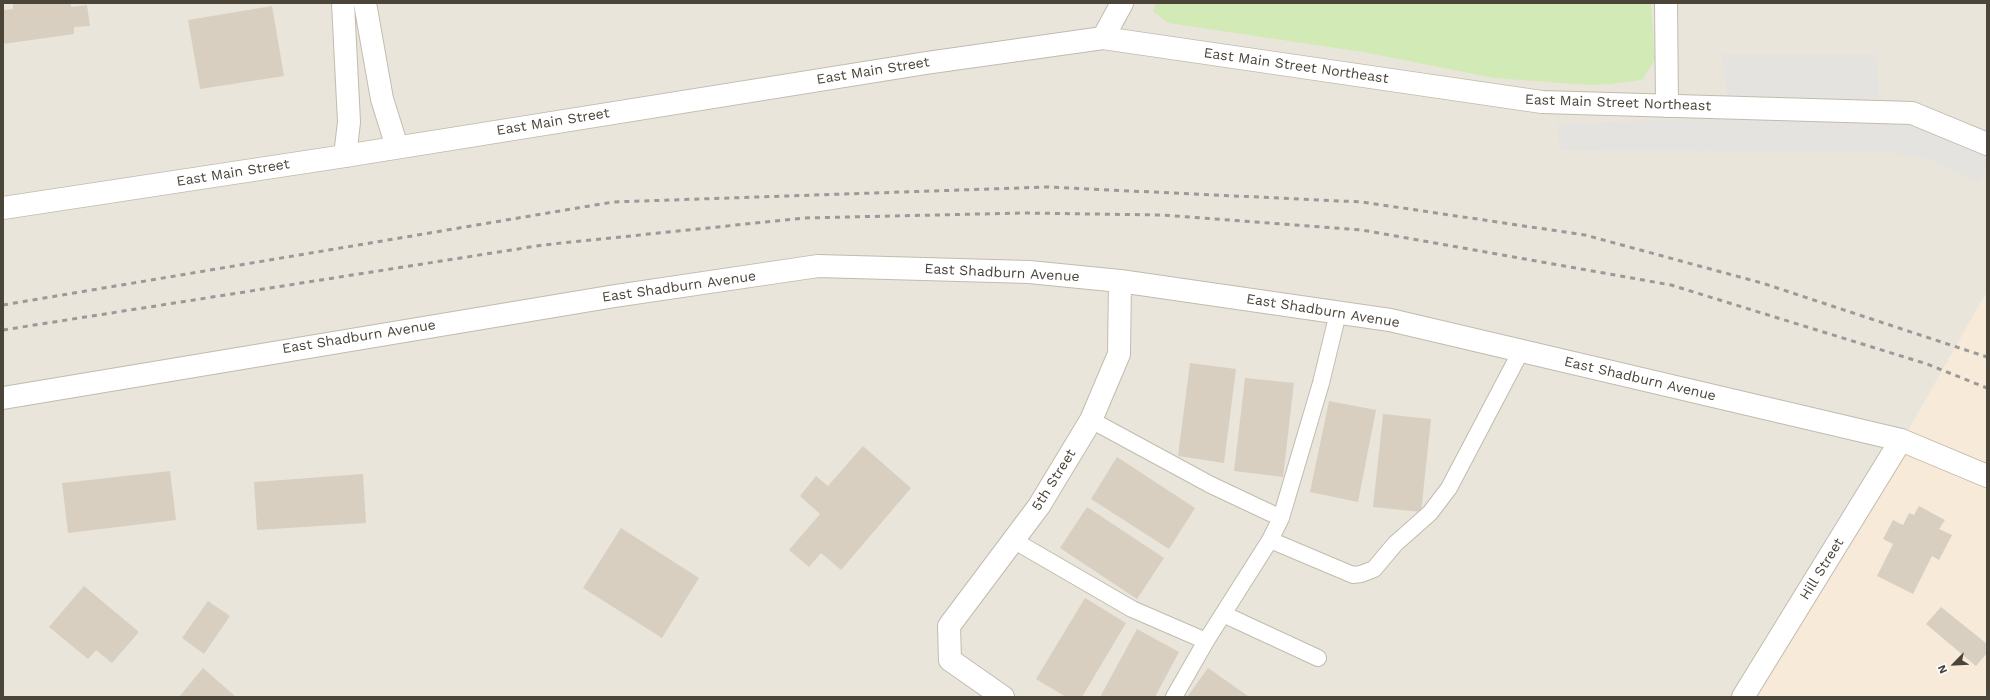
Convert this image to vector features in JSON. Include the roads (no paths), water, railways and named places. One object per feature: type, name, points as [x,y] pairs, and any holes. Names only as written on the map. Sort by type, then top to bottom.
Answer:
[{"type":"street","points":[[343,3],[349,122],[346,156]]},
{"type":"street","points":[[365,3],[382,99],[397,147]]},
{"type":"street","points":[[1103,38],[1122,3]]},
{"type":"street","points":[[1666,3],[1667,106]]},
{"type":"street","name":"East Main Street","points":[[3,208],[346,156],[918,64],[1103,38]]},
{"type":"street","name":"East Main Street Northeast","points":[[1103,38],[1542,102],[1912,112],[1987,144]]},
{"type":"street","name":"East Shadburn Avenue","points":[[3,398],[614,296],[818,266],[1029,272],[1120,281],[1390,320],[1901,440],[1987,476]]},
{"type":"street","name":"5th Street","points":[[1004,697],[950,660],[949,626],[1039,506],[1091,420],[1119,354],[1120,281]]},
{"type":"street","name":"Hill Street","points":[[1743,697],[1901,440]]},
{"type":"lane","points":[[1174,697],[1206,641],[1270,540],[1281,518],[1322,383],[1338,313]]},
{"type":"lane","points":[[1270,540],[1353,575],[1361,574],[1374,569],[1400,539],[1430,513],[1449,488],[1521,351]]},
{"type":"lane","points":[[1091,420],[1211,485],[1281,518]]},
{"type":"lane","points":[[1013,540],[1132,609],[1206,641]]},
{"type":"lane","points":[[1223,614],[1318,658]]},
{"type":"railway","points":[[3,305],[613,202],[1047,187],[1362,202],[1585,235],[1762,283],[1987,357]]},
{"type":"railway","points":[[3,330],[543,245],[804,218],[1024,213],[1163,215],[1362,230],[1671,285],[1927,364],[1987,388]]}]
